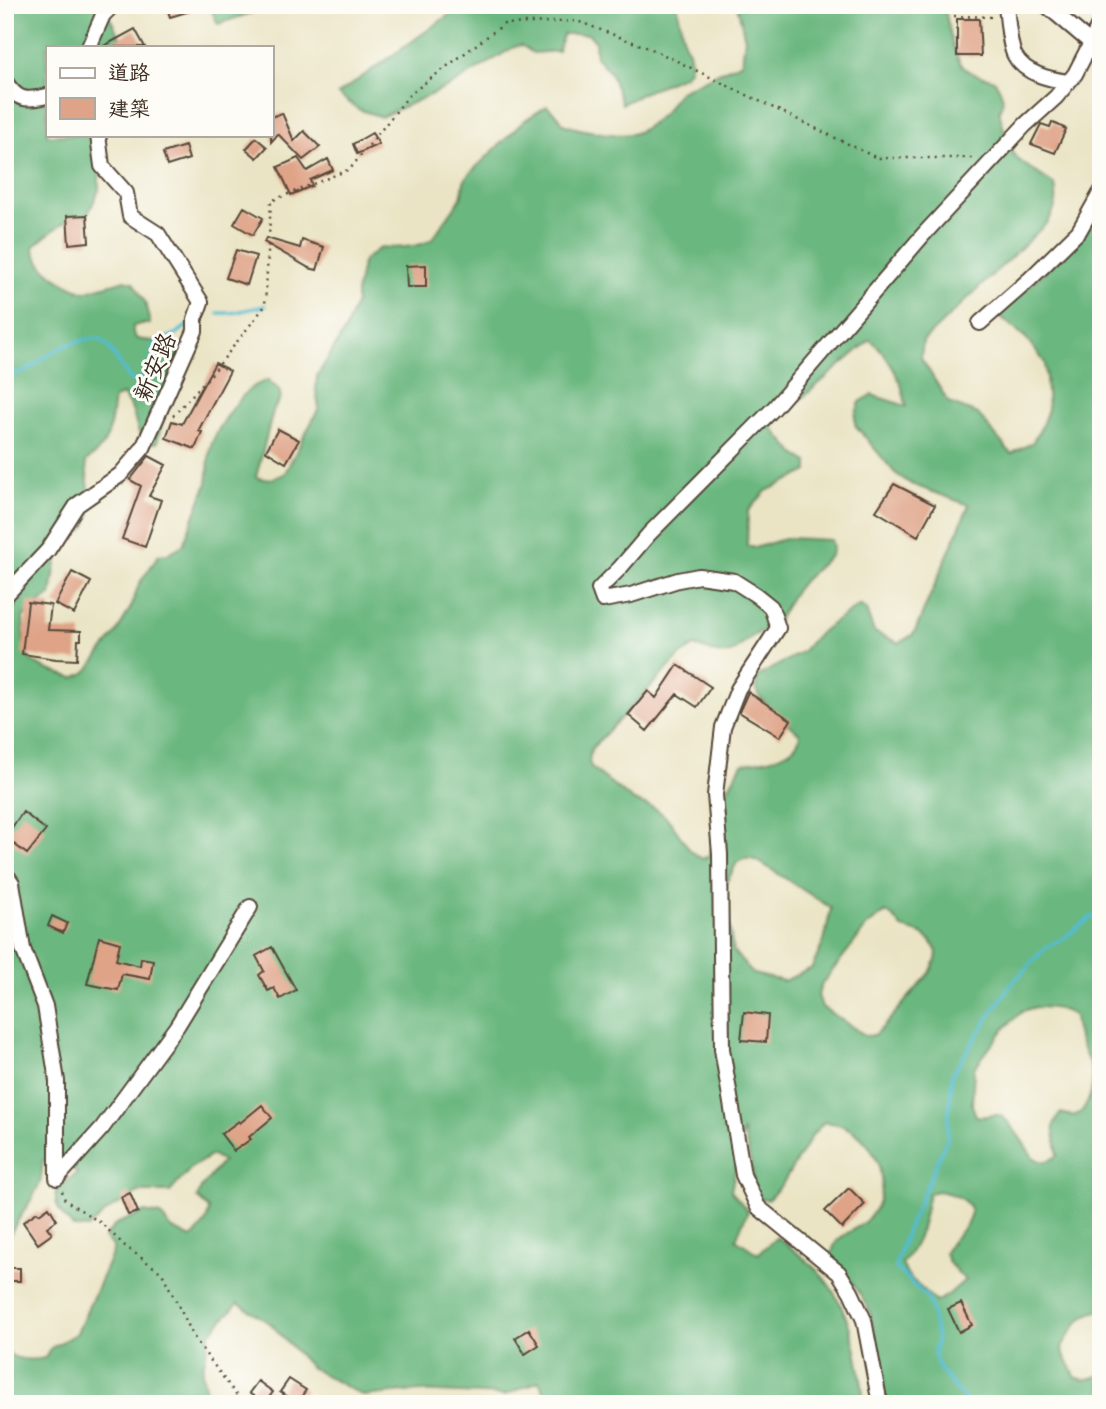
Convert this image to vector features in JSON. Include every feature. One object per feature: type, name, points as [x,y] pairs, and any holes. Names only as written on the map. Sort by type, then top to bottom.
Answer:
[{"type":"street","points":[[89,46],[103,15],[113,5]]},
{"type":"street","points":[[1046,5],[1096,45]]},
{"type":"street","points":[[1007,12],[1014,55],[1021,64],[1048,79],[1068,82]]},
{"type":"street","points":[[880,1404],[864,1320],[851,1292],[839,1273],[758,1207],[743,1175],[722,1049],[720,854],[715,795],[723,727],[738,689],[778,628],[771,607],[734,581],[699,576],[603,600],[599,589],[649,534],[774,408],[923,235],[1025,125],[1056,97],[1096,45],[1101,20]]},
{"type":"street","points":[[5,81],[13,93],[30,100],[46,96]]},
{"type":"street","name":"新安路","points":[[5,596],[48,551],[77,505],[120,475],[144,448],[195,331],[195,319],[201,302],[158,234],[130,216],[126,192],[102,166],[98,136]]},
{"type":"street","points":[[981,323],[1079,231],[1101,192]]},
{"type":"street","points":[[5,873],[12,883],[23,948],[45,1006],[57,1081],[57,1178]]},
{"type":"street","points":[[57,1178],[102,1128],[177,1026],[250,907]]},
{"type":"path","points":[[954,16],[1007,12]]},
{"type":"path","points":[[170,419],[215,370],[265,306],[271,201],[350,169],[410,94],[504,24],[577,20],[654,50],[877,158],[994,158]]},
{"type":"path","points":[[57,1178],[65,1200],[100,1223],[125,1246],[162,1273],[196,1341],[243,1404]]},
{"type":"green space","points":[[5,5],[97,5],[109,16],[120,37],[116,46],[46,46],[46,136],[99,136],[101,168],[99,190],[88,214],[65,223],[33,247],[40,263],[46,269],[60,280],[84,292],[125,280],[133,282],[145,302],[150,324],[133,326],[137,339],[179,345],[184,350],[177,366],[157,443],[148,443],[141,439],[132,410],[123,395],[114,398],[105,441],[95,455],[86,461],[90,514],[86,526],[61,547],[51,595],[23,617],[25,651],[28,657],[45,669],[74,678],[88,670],[117,632],[131,607],[139,584],[159,555],[167,554],[183,545],[207,483],[212,443],[234,407],[253,387],[268,380],[279,390],[281,397],[273,411],[256,477],[271,479],[285,473],[319,408],[317,376],[345,330],[356,302],[363,261],[381,247],[408,247],[432,239],[461,198],[468,175],[525,120],[547,106],[563,124],[579,129],[620,135],[644,129],[664,112],[680,91],[742,62],[745,39],[737,5],[944,5],[949,30],[962,66],[994,80],[1001,92],[1003,98],[999,111],[1014,155],[1055,185],[1056,191],[1056,204],[1048,222],[923,341],[921,358],[949,403],[978,414],[1011,454],[1032,443],[1048,409],[1045,363],[1026,338],[1001,317],[1003,310],[1064,254],[1093,223],[1101,205],[1101,1311],[1082,1318],[1062,1347],[1075,1377],[1085,1380],[1101,1375],[1101,1404],[886,1404],[870,1312],[859,1292],[831,1255],[838,1240],[872,1214],[881,1189],[881,1175],[871,1150],[863,1139],[840,1125],[824,1122],[813,1134],[783,1183],[768,1200],[760,1198],[754,1190],[743,1130],[731,1191],[748,1211],[736,1239],[758,1254],[777,1237],[822,1276],[832,1289],[847,1320],[860,1370],[864,1404],[542,1404],[547,1397],[539,1381],[505,1395],[414,1391],[363,1396],[310,1367],[270,1323],[238,1303],[210,1333],[202,1373],[209,1404],[5,1404],[5,1352],[25,1359],[45,1358],[51,1348],[77,1333],[113,1252],[113,1246],[104,1238],[116,1224],[145,1212],[160,1215],[171,1228],[191,1238],[203,1225],[209,1209],[197,1198],[201,1188],[223,1161],[212,1155],[191,1168],[170,1192],[138,1192],[106,1212],[88,1228],[73,1227],[62,1215],[56,1202],[56,1190],[77,1173],[62,1162],[43,1160],[40,1182],[5,1247],[5,99],[10,94],[8,51],[5,46]],"holes":[[[870,340],[880,349],[893,369],[902,388],[906,406],[872,395],[860,402],[855,425],[895,473],[911,484],[969,505],[912,635],[899,643],[874,632],[866,610],[860,605],[826,628],[803,651],[757,677],[758,694],[800,734],[798,742],[777,757],[742,764],[727,790],[710,855],[702,859],[690,850],[668,819],[656,809],[634,801],[593,769],[589,763],[591,749],[681,655],[694,646],[716,653],[733,652],[754,635],[776,624],[792,595],[831,555],[831,540],[788,538],[757,547],[747,546],[748,511],[766,491],[808,471],[808,462],[795,454],[772,428],[781,416]],[[744,859],[758,861],[831,908],[824,941],[812,968],[784,981],[753,974],[733,951],[724,888],[737,862]],[[886,912],[902,928],[922,934],[931,941],[937,952],[936,960],[930,973],[883,1027],[874,1035],[866,1036],[822,1007],[818,995],[822,984],[867,926]],[[1036,1007],[1051,1008],[1074,1016],[1079,1040],[1091,1071],[1091,1094],[1085,1107],[1077,1114],[1061,1113],[1054,1124],[1057,1156],[1048,1161],[1033,1157],[1012,1126],[1002,1117],[976,1116],[972,1105],[974,1068],[1004,1029],[1022,1011]],[[938,1191],[954,1195],[970,1208],[968,1222],[945,1253],[949,1263],[965,1280],[936,1302],[907,1275],[902,1264],[917,1238],[929,1193]]]},
{"type":"green space","points":[[209,5],[275,5],[218,24]]},
{"type":"green space","points":[[463,5],[677,5],[684,42],[691,61],[689,69],[685,75],[622,104],[610,72],[596,57],[595,41],[589,34],[563,34],[558,51],[533,53],[521,45],[514,47],[452,85],[381,117],[358,109],[338,94]]},
{"type":"building","points":[[166,5],[199,5],[200,8],[170,17]]},
{"type":"building","points":[[957,19],[979,19],[981,56],[957,56]]},
{"type":"building","points":[[135,29],[144,46],[104,46]]},
{"type":"building","points":[[282,113],[294,141],[304,131],[320,147],[303,160],[278,134],[271,142],[273,116]]},
{"type":"building","points":[[1052,122],[1066,129],[1055,153],[1031,144],[1041,124],[1050,127]]},
{"type":"building","points":[[372,133],[379,144],[357,154],[353,144]]},
{"type":"building","points":[[256,138],[267,147],[257,158],[246,149]]},
{"type":"building","points":[[185,146],[189,159],[167,166],[163,153]]},
{"type":"building","points":[[298,158],[307,171],[328,159],[333,170],[310,180],[312,186],[291,195],[278,167]]},
{"type":"building","points":[[244,207],[263,218],[253,235],[234,224]]},
{"type":"building","points":[[87,215],[89,242],[69,244],[67,216]]},
{"type":"building","points":[[266,238],[300,248],[302,240],[324,247],[317,270],[264,242]]},
{"type":"building","points":[[236,250],[256,256],[247,285],[226,278]]},
{"type":"building","points":[[426,265],[426,287],[407,287],[406,266]]},
{"type":"building","points":[[215,363],[230,371],[198,431],[202,432],[195,449],[166,438],[172,421],[182,424]]},
{"type":"building","points":[[278,429],[299,440],[286,463],[266,451]]},
{"type":"building","points":[[149,456],[166,465],[149,496],[161,500],[145,547],[122,539],[141,486],[130,480]]},
{"type":"building","points":[[894,484],[935,505],[918,536],[876,511]]},
{"type":"building","points":[[72,572],[91,582],[74,614],[55,604]]},
{"type":"building","points":[[28,602],[51,605],[48,630],[81,631],[77,660],[22,654]]},
{"type":"building","points":[[678,665],[711,687],[697,707],[677,694],[647,731],[628,715],[648,691],[656,698]]},
{"type":"building","points":[[748,692],[791,720],[780,737],[739,712]]},
{"type":"building","points":[[23,812],[46,830],[27,854],[5,837]]},
{"type":"building","points":[[52,916],[67,923],[63,933],[48,926]]},
{"type":"building","points":[[99,937],[120,943],[116,960],[140,966],[141,958],[153,960],[150,979],[122,974],[118,990],[87,984]]},
{"type":"building","points":[[272,947],[296,990],[280,999],[274,988],[268,991],[259,975],[264,971],[256,956]]},
{"type":"building","points":[[744,1012],[768,1015],[766,1042],[741,1040]]},
{"type":"building","points":[[262,1105],[272,1118],[234,1151],[221,1134]]},
{"type":"building","points":[[849,1188],[865,1204],[842,1228],[825,1211]]},
{"type":"building","points":[[130,1193],[138,1212],[128,1215],[121,1197]]},
{"type":"building","points":[[49,1207],[57,1220],[47,1227],[52,1234],[38,1244],[23,1222]]},
{"type":"building","points":[[5,1268],[20,1268],[20,1281],[5,1281]]},
{"type":"building","points":[[961,1303],[972,1325],[959,1332],[948,1309]]},
{"type":"building","points":[[529,1329],[539,1345],[525,1354],[515,1338]]},
{"type":"building","points":[[289,1379],[306,1390],[297,1403],[280,1392]]},
{"type":"building","points":[[258,1381],[273,1392],[264,1404],[249,1393]]},
{"type":"waterway","points":[[218,313],[265,306]]},
{"type":"waterway","points":[[5,374],[26,371],[55,351],[82,340],[99,338],[108,346],[130,379],[143,380],[151,366],[154,343],[176,334],[191,323]]},
{"type":"waterway","points":[[969,1404],[939,1369],[934,1353],[937,1338],[927,1297],[896,1268],[896,1263],[906,1233],[947,1139],[952,1074],[1009,987],[1046,947],[1101,913]]}]
